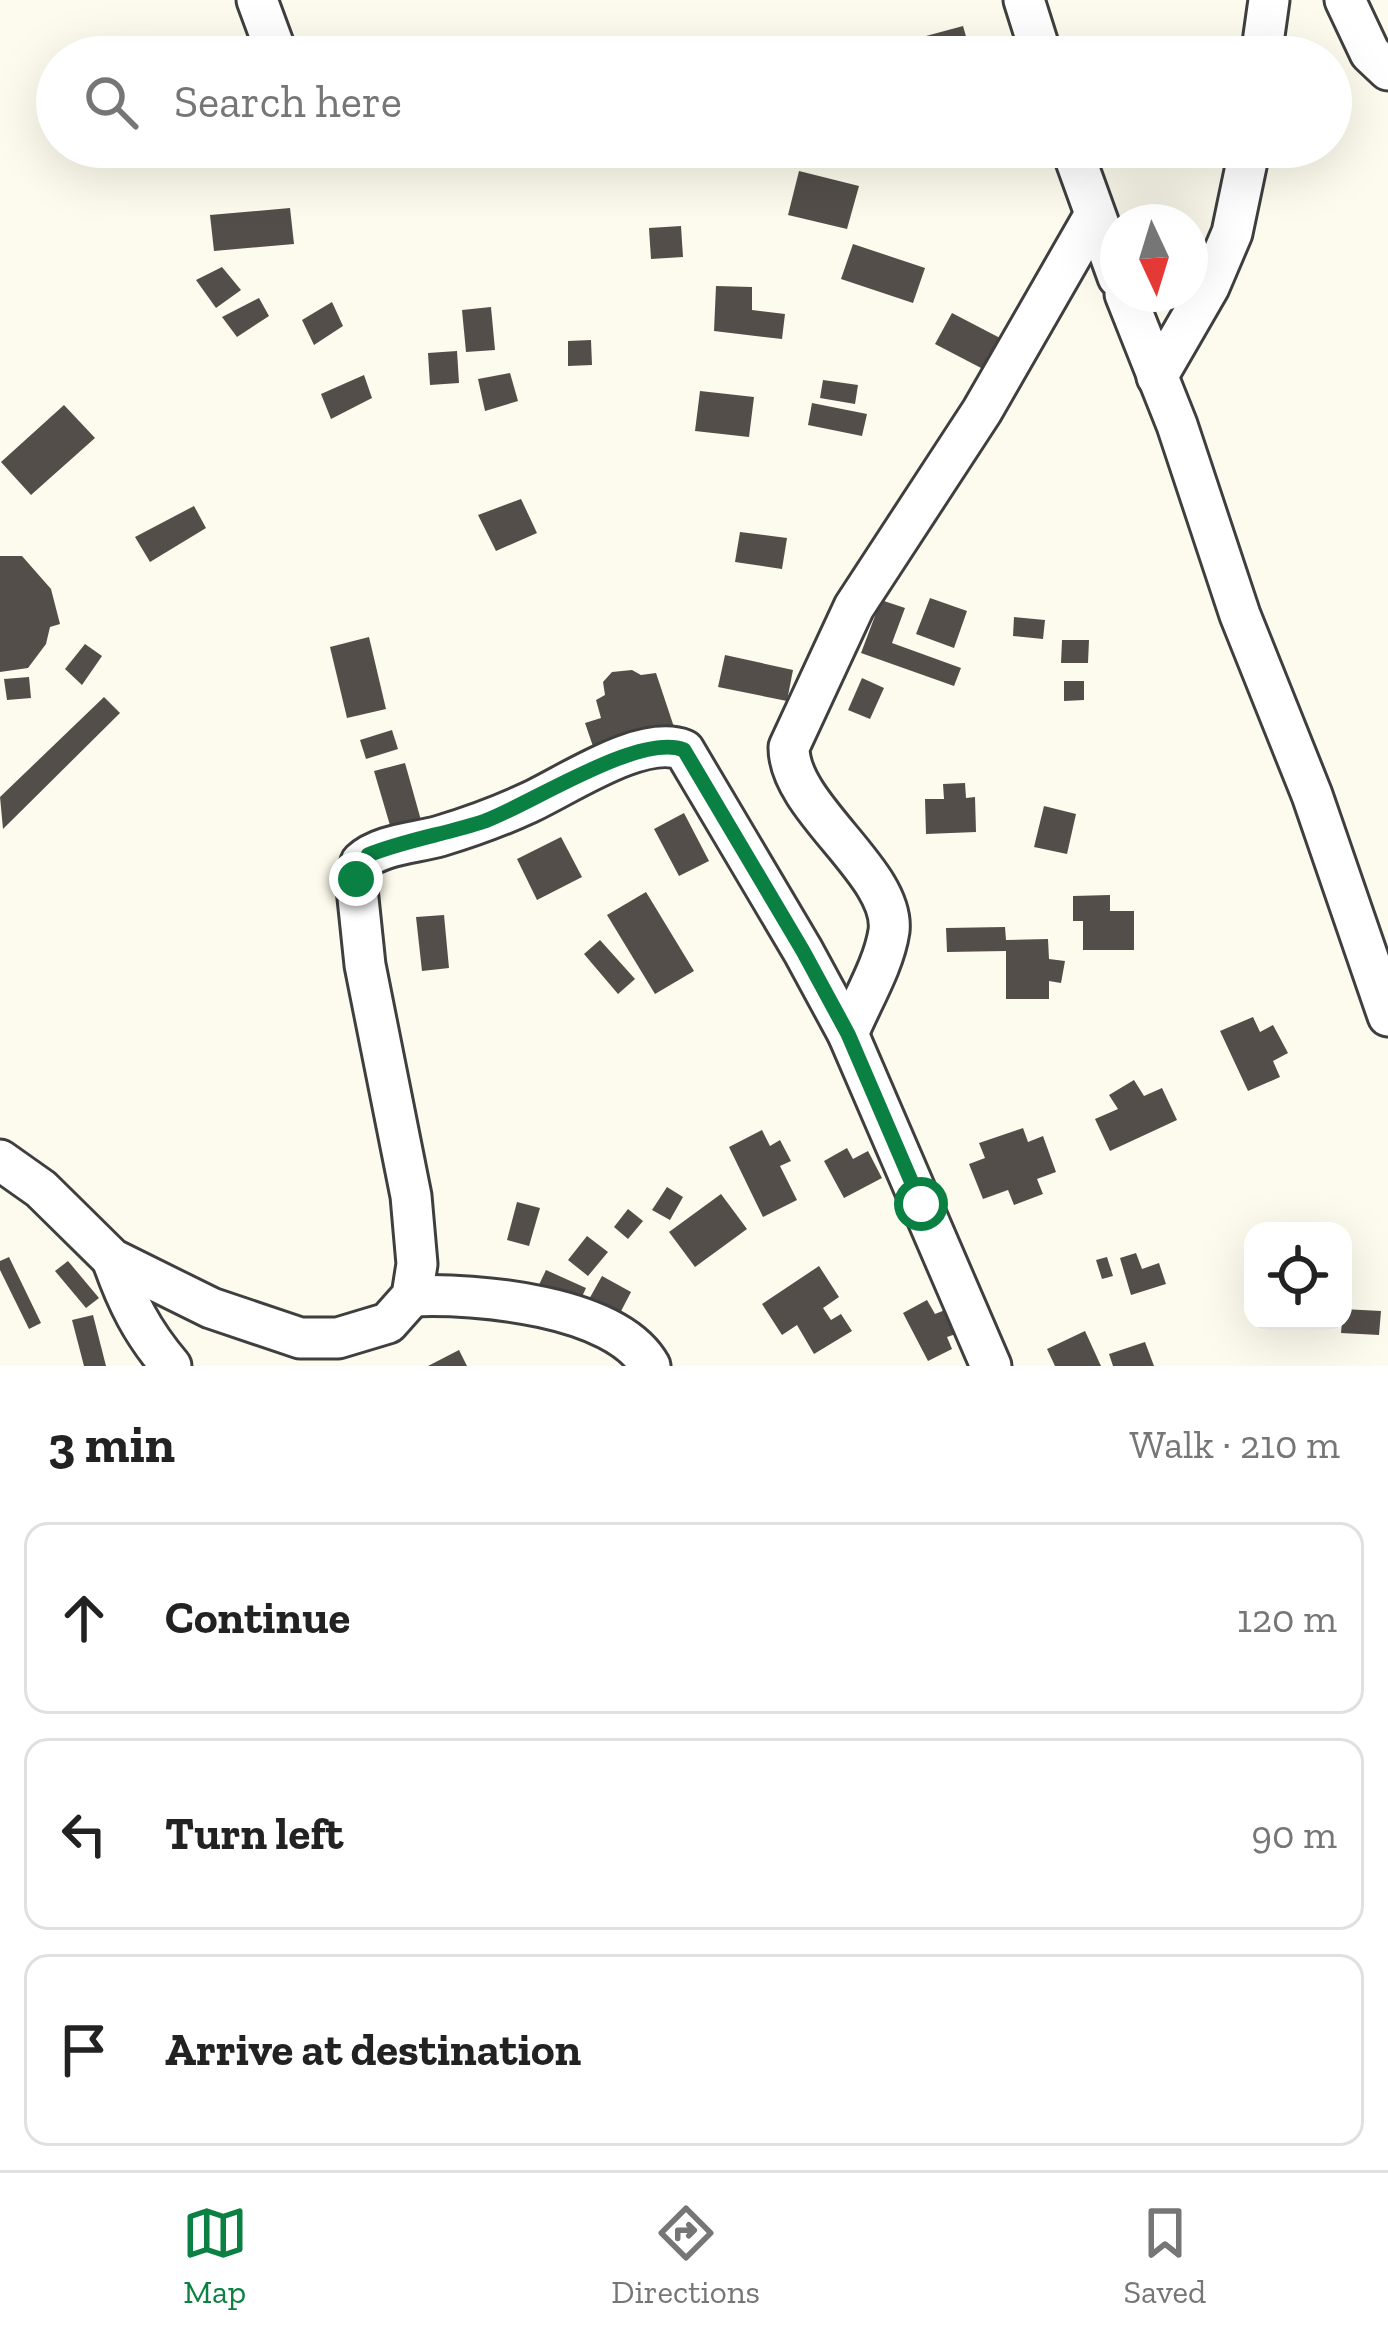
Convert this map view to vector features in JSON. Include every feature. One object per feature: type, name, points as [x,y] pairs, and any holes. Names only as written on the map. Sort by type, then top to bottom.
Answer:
[{"type":"street","points":[[257,0],[270,36]]},
{"type":"street","points":[[1024,0],[1035,36]]},
{"type":"street","points":[[1265,36],[1269,0]]},
{"type":"street","points":[[1345,0],[1370,53],[1388,70]]},
{"type":"street","points":[[1078,168],[1100,231]]},
{"type":"street","points":[[1157,376],[1209,287],[1232,233],[1246,168]]},
{"type":"street","points":[[848,1034],[883,950],[888,915],[880,894],[801,784],[789,759],[789,747],[854,608],[982,410],[1094,216]]},
{"type":"street","points":[[1132,312],[1240,615],[1312,795],[1388,1016]]},
{"type":"street","points":[[0,1160],[41,1189],[112,1259],[211,1308],[300,1338],[338,1338],[388,1323],[412,1296],[417,1264],[411,1196],[365,965],[356,879],[368,855],[489,819],[598,765],[677,746],[684,750],[848,1034],[991,1366]]},
{"type":"street","points":[[112,1259],[144,1334],[172,1366]]},
{"type":"street","points":[[412,1296],[505,1302],[595,1322],[622,1334],[650,1366]]},
{"type":"building","points":[[963,26],[966,36],[926,36]]},
{"type":"building","points":[[799,171],[859,186],[847,229],[788,215]]},
{"type":"building","points":[[290,208],[294,244],[214,251],[210,215]]},
{"type":"building","points":[[681,226],[683,257],[651,259],[649,228]]},
{"type":"building","points":[[853,244],[925,268],[913,303],[841,279]]},
{"type":"building","points":[[222,267],[241,290],[216,308],[196,280]]},
{"type":"building","points":[[716,286],[752,287],[752,310],[785,314],[782,339],[714,331]]},
{"type":"building","points":[[259,298],[269,316],[237,337],[222,317]]},
{"type":"building","points":[[332,302],[343,326],[314,345],[302,320]]},
{"type":"building","points":[[491,307],[495,350],[466,352],[462,310]]},
{"type":"building","points":[[952,313],[1000,338],[983,369],[935,344]]},
{"type":"building","points":[[591,340],[592,365],[568,366],[568,341]]},
{"type":"building","points":[[457,351],[459,383],[430,385],[428,353]]},
{"type":"building","points":[[510,373],[518,401],[485,411],[478,379]]},
{"type":"building","points":[[364,375],[372,398],[331,419],[321,394]]},
{"type":"building","points":[[823,380],[858,385],[855,404],[820,398]]},
{"type":"building","points":[[700,391],[754,397],[749,437],[695,431]]},
{"type":"building","points":[[812,403],[867,414],[862,436],[808,425]]},
{"type":"building","points":[[64,405],[95,438],[31,495],[1,462]]},
{"type":"building","points":[[521,499],[537,533],[496,551],[478,515]]},
{"type":"building","points":[[194,506],[206,528],[150,562],[135,537]]},
{"type":"building","points":[[740,532],[787,538],[782,569],[735,562]]},
{"type":"building","points":[[0,556],[22,556],[51,589],[60,624],[50,627],[46,644],[28,668],[0,672]]},
{"type":"building","points":[[930,598],[967,611],[954,648],[916,634]]},
{"type":"building","points":[[881,600],[905,608],[892,643],[961,668],[954,686],[861,653]]},
{"type":"building","points":[[1014,617],[1045,620],[1043,639],[1013,636]]},
{"type":"building","points":[[369,637],[386,709],[347,718],[330,647]]},
{"type":"building","points":[[1062,640],[1089,640],[1088,663],[1061,663]]},
{"type":"building","points":[[85,644],[102,656],[82,685],[65,669]]},
{"type":"building","points":[[725,655],[793,670],[787,701],[718,687]]},
{"type":"building","points":[[632,670],[641,675],[656,673],[675,730],[596,755],[585,723],[601,718],[596,700],[605,695],[603,682],[612,672]]},
{"type":"building","points":[[29,677],[31,698],[7,700],[4,679]]},
{"type":"building","points":[[862,678],[884,688],[870,719],[848,710]]},
{"type":"building","points":[[1064,681],[1084,681],[1084,700],[1064,701]]},
{"type":"building","points":[[104,697],[120,713],[3,829],[0,797]]},
{"type":"building","points":[[392,730],[398,749],[366,759],[360,740]]},
{"type":"building","points":[[405,763],[424,831],[394,839],[374,771]]},
{"type":"building","points":[[965,783],[966,798],[975,797],[976,832],[926,834],[925,799],[944,799],[943,784]]},
{"type":"building","points":[[1044,806],[1076,814],[1067,854],[1034,847]]},
{"type":"building","points":[[684,813],[709,861],[679,876],[654,829]]},
{"type":"building","points":[[561,837],[582,877],[537,900],[517,859]]},
{"type":"building","points":[[646,892],[694,971],[655,994],[607,915]]},
{"type":"building","points":[[1110,895],[1110,911],[1134,911],[1134,950],[1083,950],[1083,921],[1073,921],[1073,896]]},
{"type":"building","points":[[444,915],[449,968],[422,971],[416,917]]},
{"type":"building","points":[[1005,927],[1006,940],[1048,939],[1049,959],[1065,961],[1061,983],[1049,981],[1049,999],[1006,999],[1006,951],[947,952],[946,928]]},
{"type":"building","points":[[600,940],[635,979],[618,994],[584,954]]},
{"type":"building","points":[[1253,1017],[1260,1032],[1273,1025],[1288,1053],[1273,1061],[1280,1077],[1248,1091],[1220,1031]]},
{"type":"building","points":[[1134,1080],[1144,1096],[1162,1088],[1177,1120],[1110,1151],[1095,1119],[1118,1109],[1109,1095]]},
{"type":"building","points":[[1023,1128],[1028,1142],[1043,1136],[1056,1172],[1037,1179],[1043,1194],[1014,1205],[1008,1190],[983,1199],[969,1164],[985,1158],[979,1143]]},
{"type":"building","points":[[762,1130],[770,1146],[780,1140],[791,1161],[780,1166],[797,1200],[763,1217],[729,1147]]},
{"type":"building","points":[[847,1148],[853,1159],[868,1151],[882,1178],[844,1198],[824,1161]]},
{"type":"building","points":[[667,1187],[683,1197],[670,1220],[652,1210]]},
{"type":"building","points":[[721,1194],[747,1229],[695,1267],[669,1232]]},
{"type":"building","points":[[517,1202],[540,1208],[529,1246],[507,1240]]},
{"type":"building","points":[[628,1209],[643,1221],[628,1239],[614,1227]]},
{"type":"building","points":[[587,1236],[608,1252],[588,1276],[568,1260]]},
{"type":"building","points":[[1136,1253],[1142,1269],[1159,1263],[1166,1284],[1131,1295],[1120,1258]]},
{"type":"building","points":[[9,1257],[41,1323],[29,1329],[0,1270],[0,1261]]},
{"type":"building","points":[[1107,1257],[1113,1276],[1102,1279],[1096,1260]]},
{"type":"building","points":[[68,1261],[99,1298],[86,1308],[55,1271]]},
{"type":"building","points":[[819,1266],[839,1297],[823,1308],[831,1320],[841,1314],[852,1331],[814,1354],[797,1325],[782,1335],[762,1304]]},
{"type":"building","points":[[546,1270],[586,1288],[576,1310],[536,1291]]},
{"type":"building","points":[[602,1276],[631,1292],[618,1317],[588,1301]]},
{"type":"building","points":[[927,1300],[935,1314],[945,1310],[956,1334],[947,1337],[952,1349],[928,1361],[903,1313]]},
{"type":"building","points":[[1352,1309],[1381,1311],[1379,1335],[1341,1333],[1352,1330]]},
{"type":"building","points":[[93,1315],[106,1366],[84,1366],[72,1320]]},
{"type":"building","points":[[1085,1331],[1101,1366],[1055,1366],[1047,1349]]},
{"type":"building","points":[[1145,1342],[1154,1366],[1113,1366],[1109,1354]]},
{"type":"building","points":[[459,1350],[467,1366],[428,1366]]},
{"type":"route","points":[[356,879],[368,855],[489,819],[598,765],[665,746],[684,750],[848,1034],[921,1204]]}]
